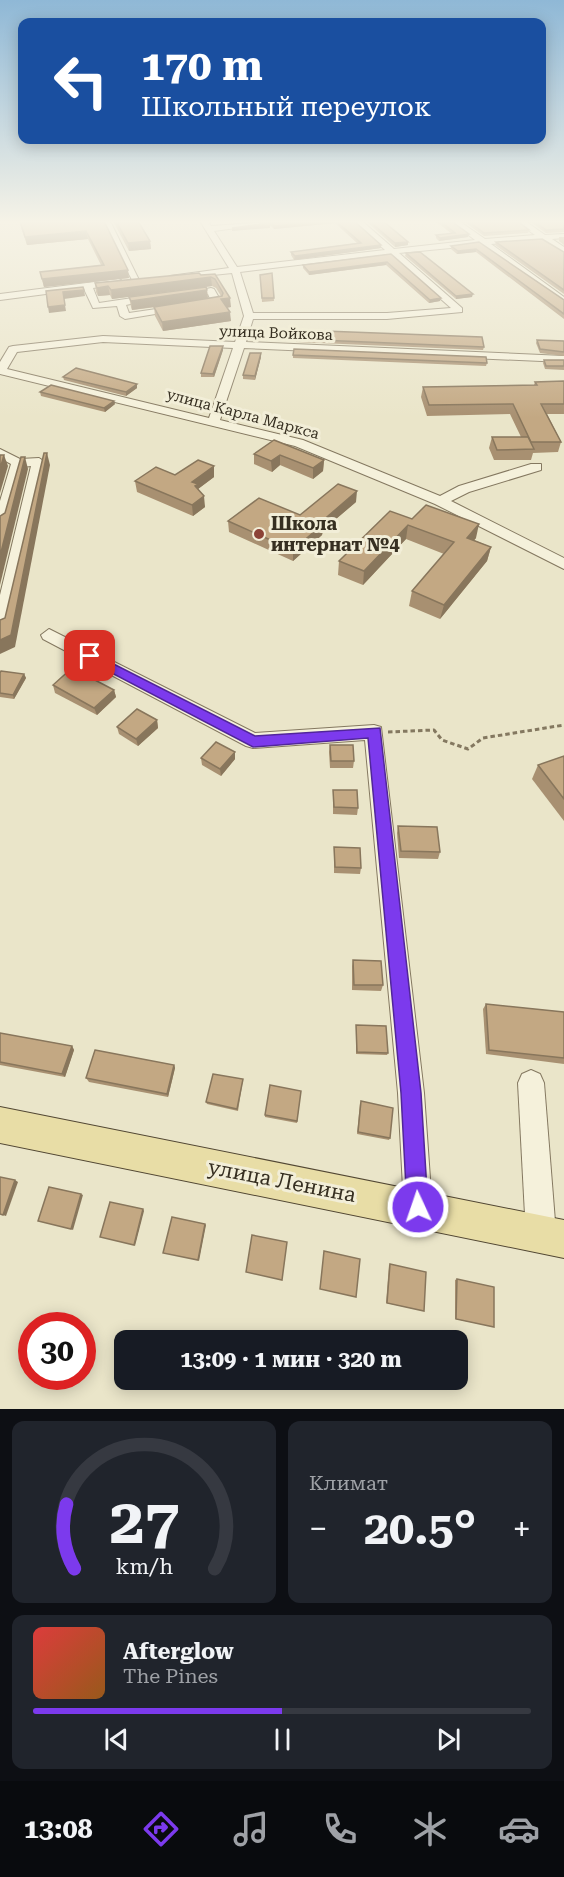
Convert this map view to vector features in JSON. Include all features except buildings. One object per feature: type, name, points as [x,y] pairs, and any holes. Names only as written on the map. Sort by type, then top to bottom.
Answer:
[{"type":"main road","name":"улица Ленина","points":[[0,1125],[418,1207],[553,1236]]},
{"type":"street","points":[[0,297],[81,287]]},
{"type":"street","points":[[87,287],[96,306],[166,297]]},
{"type":"street","points":[[232,302],[234,287]]},
{"type":"street","points":[[177,295],[211,291],[232,302],[249,315],[387,316],[459,310],[431,287]]},
{"type":"street","points":[[543,287],[564,302]]},
{"type":"street","points":[[121,303],[125,316],[232,302]]},
{"type":"street","points":[[214,421],[249,315]]},
{"type":"street","name":"улица Войкова","points":[[0,371],[13,349],[103,339],[564,359]]},
{"type":"street","name":"улица Карла Маркса","points":[[0,371],[299,443],[440,501],[564,564]]},
{"type":"street","points":[[0,453],[18,463],[39,462],[19,551],[7,573],[0,628]]},
{"type":"street","points":[[1,519],[18,463]]},
{"type":"street","points":[[440,501],[464,489],[536,467]]},
{"type":"street","points":[[0,552],[19,551]]},
{"type":"street","points":[[49,635],[253,741],[375,732],[411,1093],[418,1207]]},
{"type":"street","points":[[531,1083],[553,1236]]},
{"type":"path","points":[[375,732],[434,730],[442,740],[468,749],[483,738],[564,725]]},
{"type":"place","name":"Школа интернат №4","points":[[259,534]]},
{"type":"route","points":[[90,656],[253,741],[375,732],[411,1093],[418,1207]]}]
